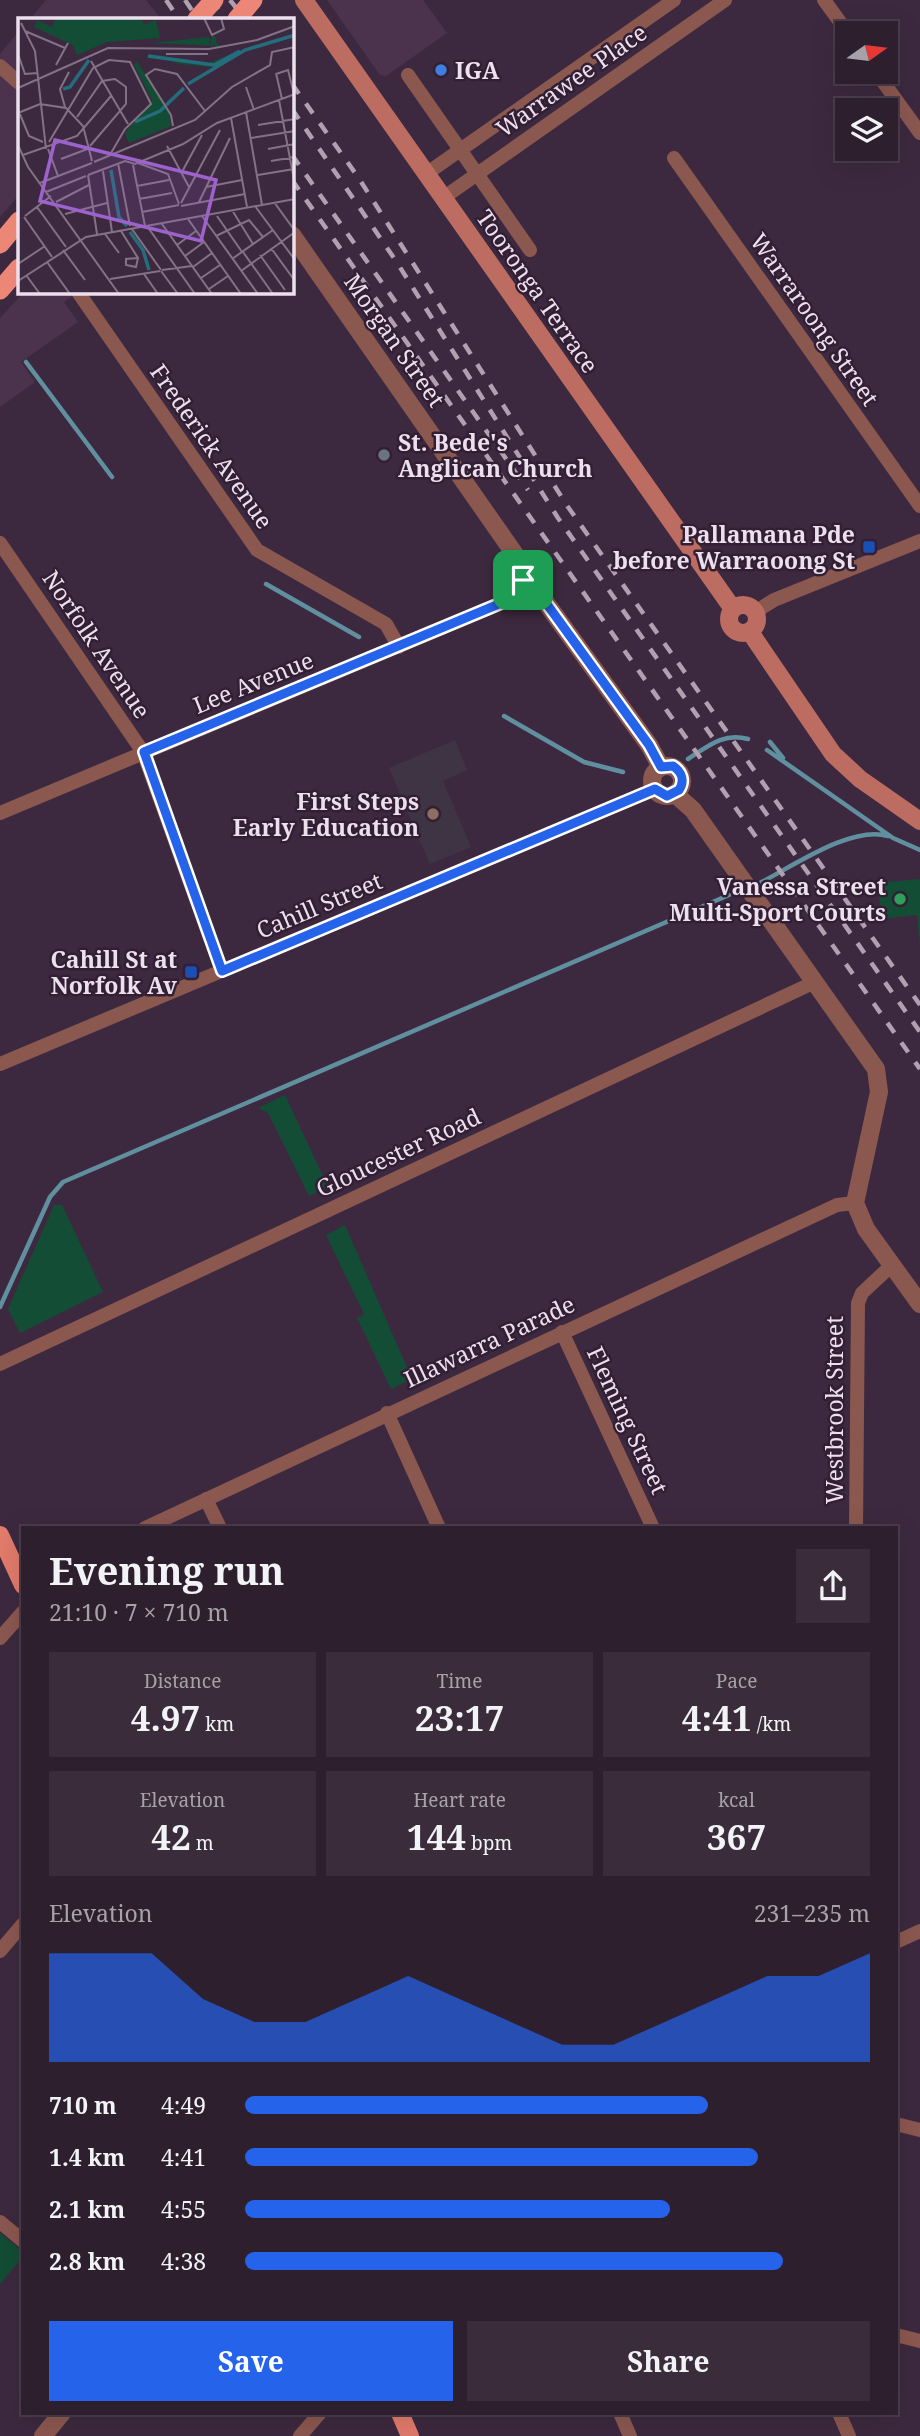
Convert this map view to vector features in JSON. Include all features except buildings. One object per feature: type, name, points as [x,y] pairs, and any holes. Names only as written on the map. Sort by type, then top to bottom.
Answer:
[{"type":"highway","points":[[198,18],[214,0]]},
{"type":"highway","points":[[238,18],[253,0]]},
{"type":"highway","points":[[0,244],[18,223]]},
{"type":"highway","points":[[0,290],[18,269]]},
{"type":"main road","name":"Tooronga Terrace","points":[[303,0],[733,609]]},
{"type":"main road","points":[[744,605],[755,612],[757,620],[750,632],[741,634],[733,630],[729,618],[733,609],[744,605]]},
{"type":"main road","points":[[750,632],[833,754],[860,779],[920,821]]},
{"type":"main road","points":[[0,1535],[21,1581]]},
{"type":"main road","points":[[401,2415],[410,2436]]},
{"type":"street","name":"Warrawee Place","points":[[426,174],[674,0]]},
{"type":"street","name":"Warrawee Place","points":[[443,198],[724,0]]},
{"type":"street","points":[[824,0],[839,21]]},
{"type":"street","points":[[0,66],[18,82]]},
{"type":"street","points":[[408,75],[530,250]]},
{"type":"street","points":[[885,84],[920,133]]},
{"type":"street","name":"Warraroong Street","points":[[674,158],[920,506]]},
{"type":"street","name":"Morgan Street","points":[[294,238],[530,576]]},
{"type":"street","name":"Frederick Avenue","points":[[79,294],[255,547],[386,624],[399,647]]},
{"type":"street","points":[[755,612],[774,600],[920,541]]},
{"type":"street","name":"Norfolk Avenue","points":[[0,543],[144,752],[222,971]]},
{"type":"street","points":[[541,596],[530,599],[523,594],[521,584],[530,576],[543,581],[541,596],[649,745],[661,767]]},
{"type":"street","name":"Lee Avenue","points":[[0,813],[523,594]]},
{"type":"street","points":[[676,794],[681,786],[680,772],[673,766],[661,767],[653,775],[655,789],[662,795],[676,794],[693,810],[867,1053],[879,1081],[855,1203],[866,1229],[920,1304]]},
{"type":"street","name":"Cahill Street","points":[[0,1064],[655,789]]},
{"type":"street","name":"Gloucester Road","points":[[0,1364],[815,982]]},
{"type":"street","name":"Illawarra Parade","points":[[149,1526],[836,1205],[855,1203]]},
{"type":"street","name":"Westbrook Street","points":[[856,1526],[858,1303],[862,1293],[892,1265]]},
{"type":"street","name":"Fleming Street","points":[[562,1332],[652,1526]]},
{"type":"street","points":[[387,1413],[438,1526]]},
{"type":"street","points":[[206,1499],[219,1526]]},
{"type":"street","points":[[0,1639],[21,1614]]},
{"type":"street","points":[[0,1951],[21,1926]]},
{"type":"street","points":[[898,1941],[920,1931]]},
{"type":"street","points":[[898,2124],[920,2130]]},
{"type":"street","points":[[0,2222],[21,2239]]},
{"type":"street","points":[[898,2336],[920,2341]]},
{"type":"street","points":[[43,2436],[60,2415]]},
{"type":"street","points":[[300,2436],[318,2415]]},
{"type":"street","points":[[621,2415],[630,2436]]},
{"type":"street","points":[[840,2415],[849,2436]]},
{"type":"shaded area","points":[[46,0],[146,0],[160,18],[31,18]]},
{"type":"shaded area","points":[[327,0],[423,0],[447,33],[386,76],[380,75]]},
{"type":"shaded area","points":[[18,32],[18,196],[0,217],[0,54]]},
{"type":"shaded area","points":[[22,294],[75,294],[64,302],[78,322],[21,362],[35,382],[0,407],[0,318]]},
{"type":"shaded area","name":"First Steps Early Education","points":[[455,740],[467,770],[443,781],[471,847],[430,864],[389,768]]},
{"type":"green space","name":"Vanessa Street Multi-Sport Courts","points":[[920,879],[920,946],[917,915],[881,919],[878,883]]},
{"type":"green space","points":[[285,1095],[328,1187],[309,1196],[268,1113],[258,1108]]},
{"type":"green space","points":[[54,1205],[62,1205],[103,1292],[20,1333],[8,1309]]},
{"type":"green space","points":[[345,1225],[412,1379],[391,1389],[357,1318],[364,1314],[326,1235]]},
{"type":"green space","points":[[0,2233],[21,2250],[21,2259],[0,2284]]},
{"type":"waterway","points":[[26,362],[112,477]]},
{"type":"waterway","points":[[266,584],[359,637]]},
{"type":"waterway","points":[[504,716],[584,762],[623,772]]},
{"type":"waterway","points":[[688,759],[724,739],[748,739]]},
{"type":"waterway","points":[[770,742],[783,758]]},
{"type":"waterway","points":[[767,750],[893,838],[920,850]]},
{"type":"waterway","points":[[758,884],[804,858],[840,842],[857,836],[888,836]]},
{"type":"waterway","points":[[0,1307],[50,1197],[63,1182],[729,895]]},
{"type":"railway","points":[[166,0],[178,18]]},
{"type":"railway","points":[[185,0],[197,18]]},
{"type":"railway","points":[[211,0],[225,18]]},
{"type":"railway","points":[[230,0],[244,18]]},
{"type":"railway","points":[[294,87],[358,177],[568,507],[920,1005]]},
{"type":"railway","points":[[294,112],[396,261],[558,518],[920,1032]]},
{"type":"railway","points":[[294,158],[528,490]]},
{"type":"railway","points":[[294,183],[920,1069]]},
{"type":"place","name":"IGA","points":[[441,70]]},
{"type":"place","name":"St. Bede's Anglican Church","points":[[384,455]]},
{"type":"place","name":"Pallamana Pde before Warraoong St","points":[[869,547]]},
{"type":"place","name":"First Steps Early Education","points":[[433,814]]},
{"type":"place","name":"Vanessa Street Multi-Sport Courts","points":[[900,899]]},
{"type":"place","name":"Cahill St at Norfolk Av","points":[[191,972]]},
{"type":"route","points":[[537,576],[543,581],[541,596],[649,745],[661,767],[673,766],[680,772],[682,782],[676,794],[662,795],[655,789],[222,971],[144,752],[523,594],[523,580],[537,576]]}]
